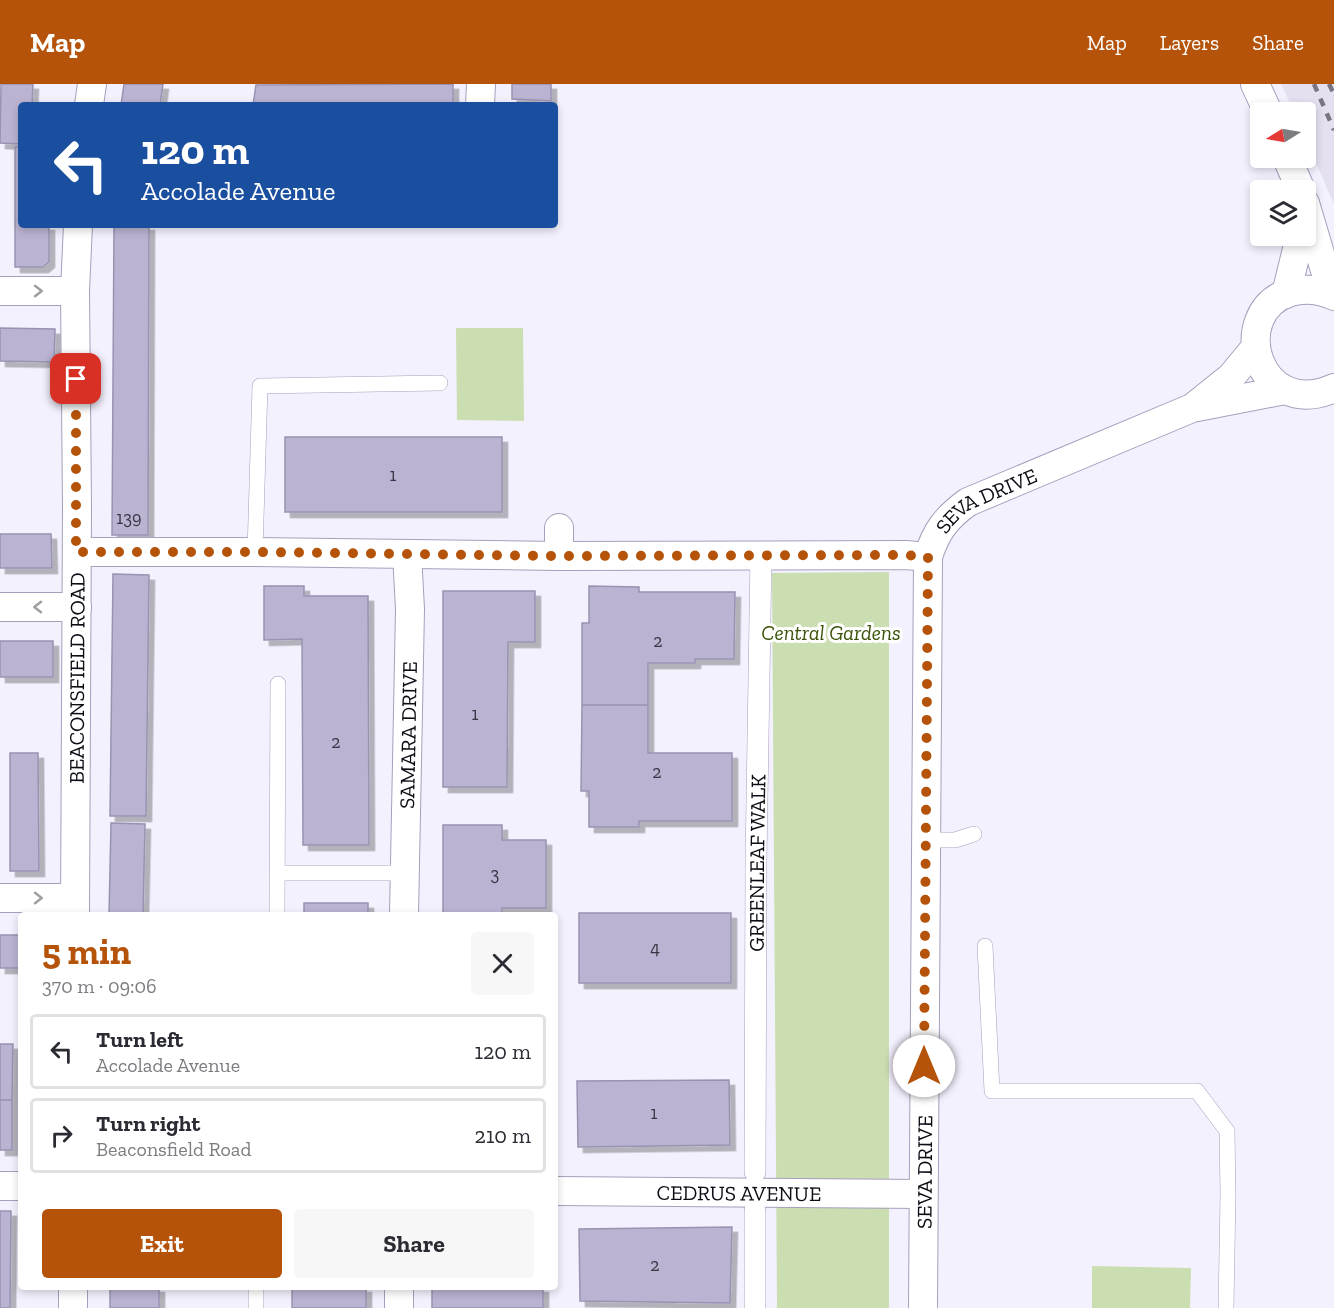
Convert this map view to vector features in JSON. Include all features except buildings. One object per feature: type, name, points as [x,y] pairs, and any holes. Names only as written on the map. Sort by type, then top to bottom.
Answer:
[{"type":"street","points":[[89,102],[92,84]]},
{"type":"street","points":[[480,102],[481,84]]},
{"type":"street","points":[[1255,84],[1263,102]]},
{"type":"street","name":"BEACONSFIELD ROAD","points":[[75,907],[77,607],[75,291],[78,228]]},
{"type":"street","points":[[1316,239],[1333,295]]},
{"type":"street","points":[[1286,294],[1297,246]]},
{"type":"street","points":[[1329,394],[1302,395],[1285,390],[1270,380],[1265,373],[1255,348],[1262,315],[1273,302],[1301,289],[1317,290],[1333,295]]},
{"type":"street","points":[[0,291],[75,291]]},
{"type":"street","name":"SEVA DRIVE","points":[[1192,408],[1231,377],[1255,348]]},
{"type":"street","name":"SEVA DRIVE","points":[[923,1308],[928,557],[939,530],[958,509],[968,502],[1192,408],[1285,390]]},
{"type":"street","points":[[76,552],[407,554],[559,542],[761,555],[928,557]]},
{"type":"street","name":"SAMARA DRIVE","points":[[405,912],[410,609],[407,554]]},
{"type":"street","name":"GREENLEAF WALK","points":[[755,1172],[756,861],[761,555]]},
{"type":"street","points":[[0,607],[77,607]]},
{"type":"street","points":[[0,898],[75,907]]},
{"type":"street","points":[[0,1186],[18,1186]]},
{"type":"street","name":"CEDRUS AVENUE","points":[[558,1191],[923,1194]]},
{"type":"street","points":[[754,1211],[754,1308]]},
{"type":"street","points":[[73,1290],[73,1308]]},
{"type":"street","points":[[399,1290],[399,1308]]},
{"type":"lane","points":[[255,552],[260,386],[440,383]]},
{"type":"lane","points":[[277,912],[278,684]]},
{"type":"lane","points":[[926,840],[955,840],[974,834]]},
{"type":"lane","points":[[277,873],[405,873]]},
{"type":"lane","points":[[985,946],[992,1091],[1197,1091],[1227,1131],[1226,1308]]},
{"type":"lane","points":[[256,1290],[256,1308]]},
{"type":"shaded area","points":[[1281,84],[1334,84],[1334,204],[1316,163],[1316,102],[1289,102]]},
{"type":"green space","points":[[456,328],[523,328],[524,421],[457,420]]},
{"type":"green space","name":"Central Gardens","points":[[889,572],[889,1308],[777,1308],[772,573]]},
{"type":"green space","points":[[1092,1266],[1191,1268],[1190,1308],[1092,1308]]},
{"type":"railway","points":[[1314,84],[1334,130]]},
{"type":"railway","points":[[1329,84],[1334,94]]},
{"type":"route","points":[[76,379],[76,552],[559,556],[740,554],[928,557],[924,1066]]}]
